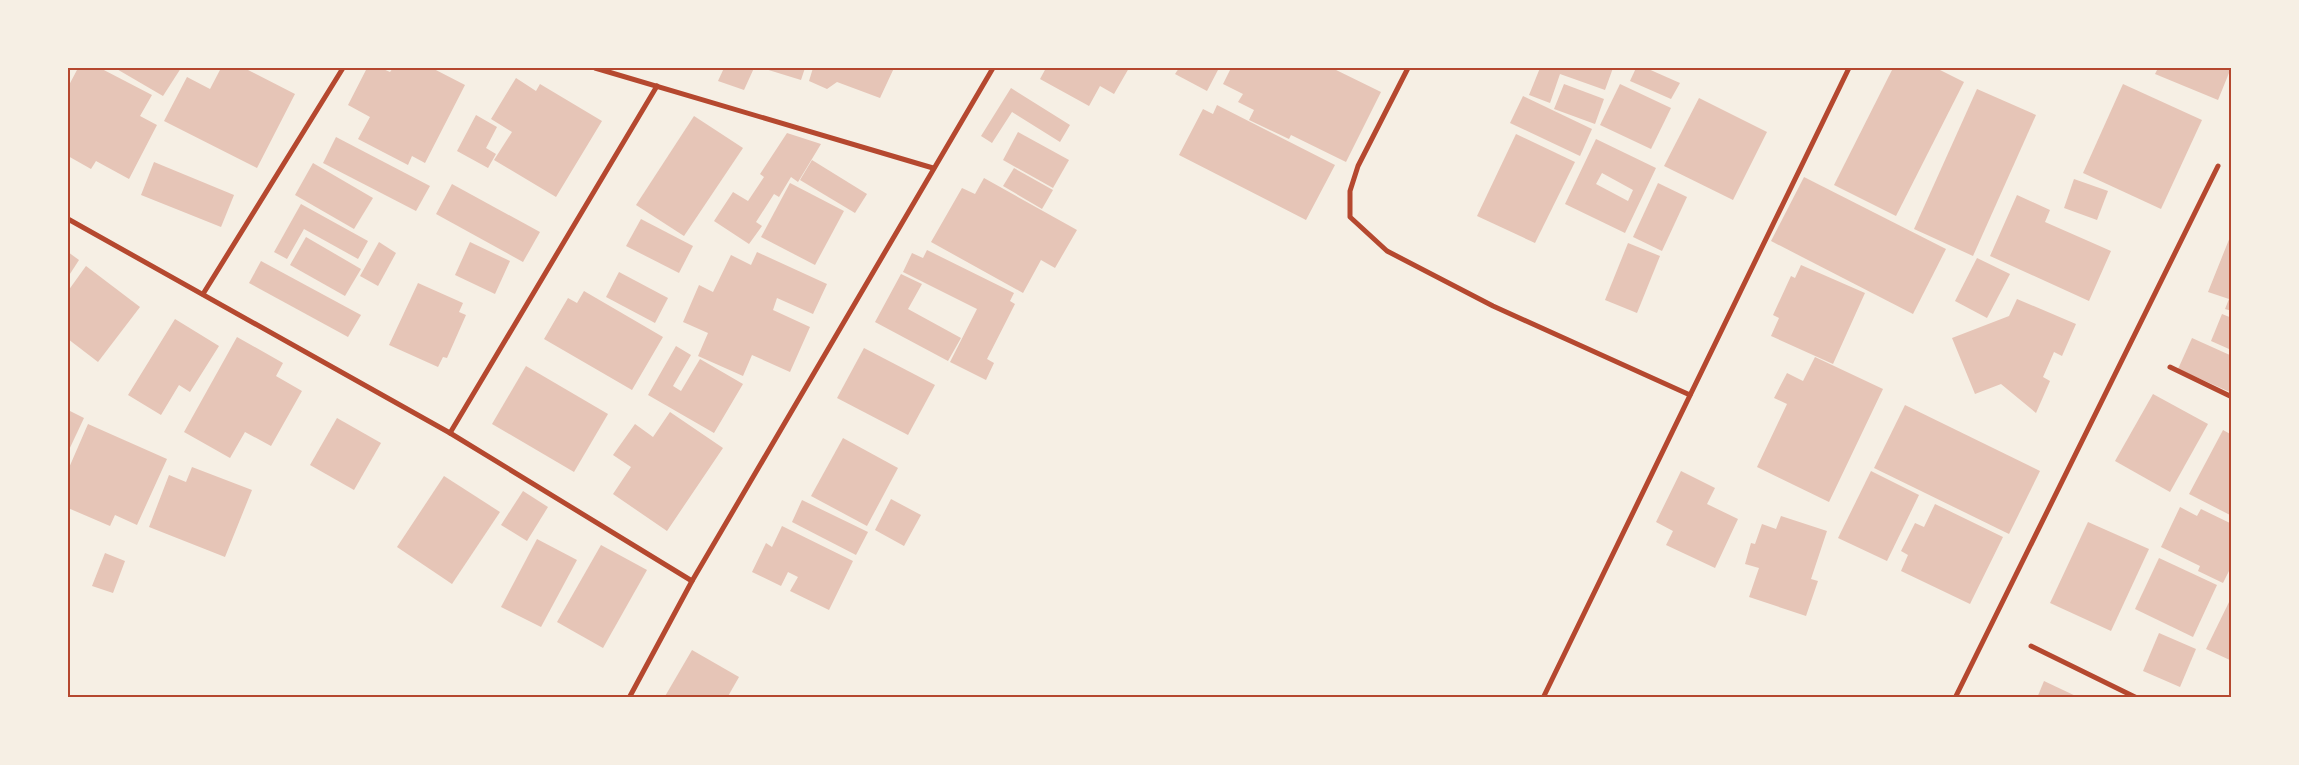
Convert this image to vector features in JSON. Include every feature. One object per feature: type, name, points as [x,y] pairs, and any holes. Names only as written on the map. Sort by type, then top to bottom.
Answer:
[{"type":"street","points":[[203,294],[343,68]]},
{"type":"street","points":[[595,68],[933,168]]},
{"type":"street","points":[[629,698],[692,581],[993,68]]},
{"type":"street","points":[[1408,68],[1358,166],[1350,191],[1350,217],[1387,251],[1396,256],[1493,306],[1690,395]]},
{"type":"street","points":[[1543,698],[1849,68]]},
{"type":"street","points":[[450,433],[658,86]]},
{"type":"street","points":[[1955,698],[2218,166]]},
{"type":"street","points":[[68,219],[450,433],[692,581]]},
{"type":"street","points":[[2170,367],[2232,397]]},
{"type":"street","points":[[2031,646],[2137,698]]},
{"type":"building","points":[[78,68],[100,68],[152,95],[140,116],[157,125],[129,179],[96,161],[91,169],[68,156],[68,87]]},
{"type":"building","points":[[115,68],[181,68],[163,96]]},
{"type":"building","points":[[221,68],[244,68],[295,94],[257,168],[164,121],[187,77],[210,89]]},
{"type":"building","points":[[367,68],[381,68],[390,72],[393,68],[432,68],[465,85],[425,163],[412,156],[408,165],[358,139],[370,117],[348,105]]},
{"type":"building","points":[[724,68],[754,68],[744,90],[718,81]]},
{"type":"building","points":[[762,68],[805,68],[801,80]]},
{"type":"building","points":[[813,68],[894,68],[880,98],[837,82],[827,89],[809,81]]},
{"type":"building","points":[[1046,68],[1129,68],[1114,94],[1100,86],[1089,106],[1040,79]]},
{"type":"building","points":[[1179,68],[1219,68],[1207,91],[1175,74]]},
{"type":"building","points":[[1231,68],[1332,68],[1381,92],[1346,162],[1291,135],[1289,139],[1249,120],[1254,110],[1238,102],[1243,94],[1223,84]]},
{"type":"building","points":[[1540,68],[1613,68],[1605,90],[1560,74],[1550,103],[1529,95]]},
{"type":"building","points":[[1636,68],[1646,68],[1680,83],[1671,99],[1630,81]]},
{"type":"building","points":[[1893,68],[1936,68],[1964,82],[1896,216],[1834,185]]},
{"type":"building","points":[[2158,68],[2231,68],[2218,100],[2155,74]]},
{"type":"building","points":[[516,78],[536,91],[540,84],[602,121],[556,197],[494,160],[512,132],[491,119]]},
{"type":"building","points":[[1564,84],[1604,99],[1595,124],[1554,109]]},
{"type":"building","points":[[1620,84],[1671,108],[1651,149],[1600,125]]},
{"type":"building","points":[[2123,84],[2202,120],[2161,209],[2083,173]]},
{"type":"building","points":[[1011,88],[1070,125],[1060,142],[1012,112],[992,143],[981,136]]},
{"type":"building","points":[[1977,89],[2036,115],[1973,256],[1914,229]]},
{"type":"building","points":[[1523,96],[1592,129],[1580,156],[1510,123]]},
{"type":"building","points":[[1699,98],[1767,132],[1733,200],[1664,166]]},
{"type":"building","points":[[1217,105],[1335,165],[1306,220],[1179,155],[1203,109],[1213,114]]},
{"type":"building","points":[[476,115],[497,127],[486,148],[496,154],[488,168],[457,151]]},
{"type":"building","points":[[694,116],[743,148],[684,236],[636,205]]},
{"type":"building","points":[[1018,132],[1069,160],[1053,188],[1003,160]]},
{"type":"building","points":[[787,133],[821,144],[798,182],[791,177],[779,197],[774,194],[756,222],[762,226],[749,244],[714,221],[733,192],[748,201],[764,177],[760,174]]},
{"type":"building","points":[[1516,134],[1575,162],[1535,243],[1477,216]]},
{"type":"building","points":[[336,137],[430,186],[416,211],[323,163]]},
{"type":"building","points":[[1596,139],[1656,168],[1625,233],[1565,204]],"holes":[[[1602,173],[1633,190],[1628,201],[1596,184]]]},
{"type":"building","points":[[812,160],[867,194],[855,213],[800,180]]},
{"type":"building","points":[[154,162],[234,195],[221,227],[141,195]]},
{"type":"building","points":[[313,163],[373,198],[354,229],[295,195]]},
{"type":"building","points":[[1014,168],[1053,190],[1042,209],[1003,186]]},
{"type":"building","points":[[1804,177],[1946,249],[1913,314],[1771,241]]},
{"type":"building","points":[[984,178],[1077,230],[1055,268],[1041,260],[1023,293],[931,242],[962,188],[975,194]]},
{"type":"building","points":[[2074,179],[2108,191],[2097,220],[2064,208]]},
{"type":"building","points":[[790,183],[844,211],[815,265],[761,237]]},
{"type":"building","points":[[1658,183],[1687,197],[1662,251],[1633,237]]},
{"type":"building","points":[[452,184],[540,232],[523,262],[436,214]]},
{"type":"building","points":[[2017,195],[2050,210],[2045,222],[2111,251],[2089,301],[1990,256]]},
{"type":"building","points":[[301,204],[368,241],[358,259],[304,229],[287,259],[274,252]]},
{"type":"building","points":[[641,219],[693,246],[679,273],[626,246]]},
{"type":"building","points":[[306,237],[361,269],[345,296],[290,265]]},
{"type":"building","points":[[2230,237],[2232,238],[2232,311],[2225,309],[2229,299],[2208,292]]},
{"type":"building","points":[[379,242],[396,253],[378,286],[360,276]]},
{"type":"building","points":[[470,242],[510,261],[495,294],[455,275]]},
{"type":"building","points":[[1628,243],[1660,256],[1637,313],[1605,300]]},
{"type":"building","points":[[927,250],[1014,293],[1010,301],[1015,304],[987,359],[994,363],[986,380],[950,362],[977,309],[903,272],[912,253],[923,258]]},
{"type":"building","points":[[68,252],[79,260],[68,277]]},
{"type":"building","points":[[757,252],[827,284],[813,314],[777,298],[773,310],[810,327],[790,372],[752,355],[743,376],[698,356],[708,333],[683,322],[699,285],[713,292],[731,255],[751,265]]},
{"type":"building","points":[[1977,258],[2010,274],[1987,318],[1955,301]]},
{"type":"building","points":[[261,261],[361,315],[348,337],[249,283]]},
{"type":"building","points":[[1801,265],[1865,293],[1833,364],[1771,336],[1779,318],[1773,315],[1791,276],[1795,278]]},
{"type":"building","points":[[86,266],[140,307],[98,362],[68,339],[68,291]]},
{"type":"building","points":[[619,272],[668,298],[655,323],[606,297]]},
{"type":"building","points":[[901,274],[922,284],[908,309],[961,338],[948,361],[875,322]]},
{"type":"building","points":[[418,283],[463,303],[459,312],[466,315],[447,358],[443,357],[438,367],[389,345]]},
{"type":"building","points":[[584,291],[663,337],[632,390],[544,339],[568,298],[577,303]]},
{"type":"building","points":[[2017,299],[2076,324],[2062,356],[2054,352],[2043,377],[2050,381],[2036,413],[2001,384],[1975,394],[1952,338],[2009,316]]},
{"type":"building","points":[[2222,314],[2232,318],[2232,342],[2229,349],[2211,341]]},
{"type":"building","points":[[175,319],[219,346],[190,392],[179,385],[161,415],[128,395]]},
{"type":"building","points":[[237,337],[283,363],[276,376],[302,391],[271,446],[245,432],[230,458],[184,432]]},
{"type":"building","points":[[2192,338],[2232,356],[2232,393],[2178,369]]},
{"type":"building","points":[[676,346],[691,355],[673,386],[681,391],[700,359],[743,384],[714,433],[648,395]]},
{"type":"building","points":[[864,348],[935,385],[908,435],[837,398]]},
{"type":"building","points":[[1815,357],[1883,389],[1829,502],[1757,467],[1787,404],[1774,398],[1787,373],[1803,381]]},
{"type":"building","points":[[526,366],[608,414],[574,472],[492,424]]},
{"type":"building","points":[[2153,394],[2208,424],[2170,492],[2115,461]]},
{"type":"building","points":[[1905,405],[2040,471],[2009,534],[1874,468]]},
{"type":"building","points":[[68,410],[84,418],[68,452]]},
{"type":"building","points":[[670,412],[723,448],[667,531],[613,494],[631,467],[613,455],[635,424],[653,437]]},
{"type":"building","points":[[337,418],[381,443],[354,490],[310,465]]},
{"type":"building","points":[[88,424],[167,459],[137,525],[115,515],[110,526],[68,508],[68,470]]},
{"type":"building","points":[[2223,430],[2232,435],[2232,516],[2189,494]]},
{"type":"building","points":[[843,438],[898,468],[867,526],[811,496]]},
{"type":"building","points":[[192,467],[252,490],[225,557],[149,527],[169,475],[186,482]]},
{"type":"building","points":[[1681,471],[1715,488],[1707,504],[1738,519],[1715,568],[1666,545],[1673,531],[1656,522]]},
{"type":"building","points":[[1871,471],[1919,495],[1887,561],[1838,538]]},
{"type":"building","points":[[444,476],[500,512],[452,584],[397,547]]},
{"type":"building","points":[[523,491],[548,507],[527,541],[501,525]]},
{"type":"building","points":[[891,499],[921,515],[904,546],[875,530]]},
{"type":"building","points":[[802,500],[868,532],[856,555],[792,522]]},
{"type":"building","points":[[1935,504],[2003,537],[1970,604],[1901,571],[1908,555],[1901,551],[1915,523],[1924,527]]},
{"type":"building","points":[[2180,507],[2197,516],[2201,509],[2232,524],[2232,565],[2223,583],[2198,571],[2200,566],[2161,547]]},
{"type":"building","points":[[1781,516],[1827,531],[1811,579],[1818,581],[1806,616],[1749,597],[1759,568],[1745,564],[1751,543],[1755,544],[1762,524],[1776,529]]},
{"type":"building","points":[[2088,522],[2149,549],[2111,631],[2050,603]]},
{"type":"building","points":[[782,526],[853,561],[829,610],[790,591],[798,577],[788,572],[781,586],[752,572],[766,543],[772,547]]},
{"type":"building","points":[[537,539],[577,560],[541,627],[501,607]]},
{"type":"building","points":[[601,545],[647,570],[603,648],[557,622]]},
{"type":"building","points":[[105,553],[125,561],[113,593],[92,586]]},
{"type":"building","points":[[2159,558],[2217,585],[2193,637],[2135,609]]},
{"type":"building","points":[[2232,596],[2232,661],[2206,649]]},
{"type":"building","points":[[2159,633],[2196,649],[2180,687],[2143,671]]},
{"type":"building","points":[[692,650],[739,677],[727,698],[664,698]]},
{"type":"building","points":[[2044,681],[2080,698],[2037,698]]}]
